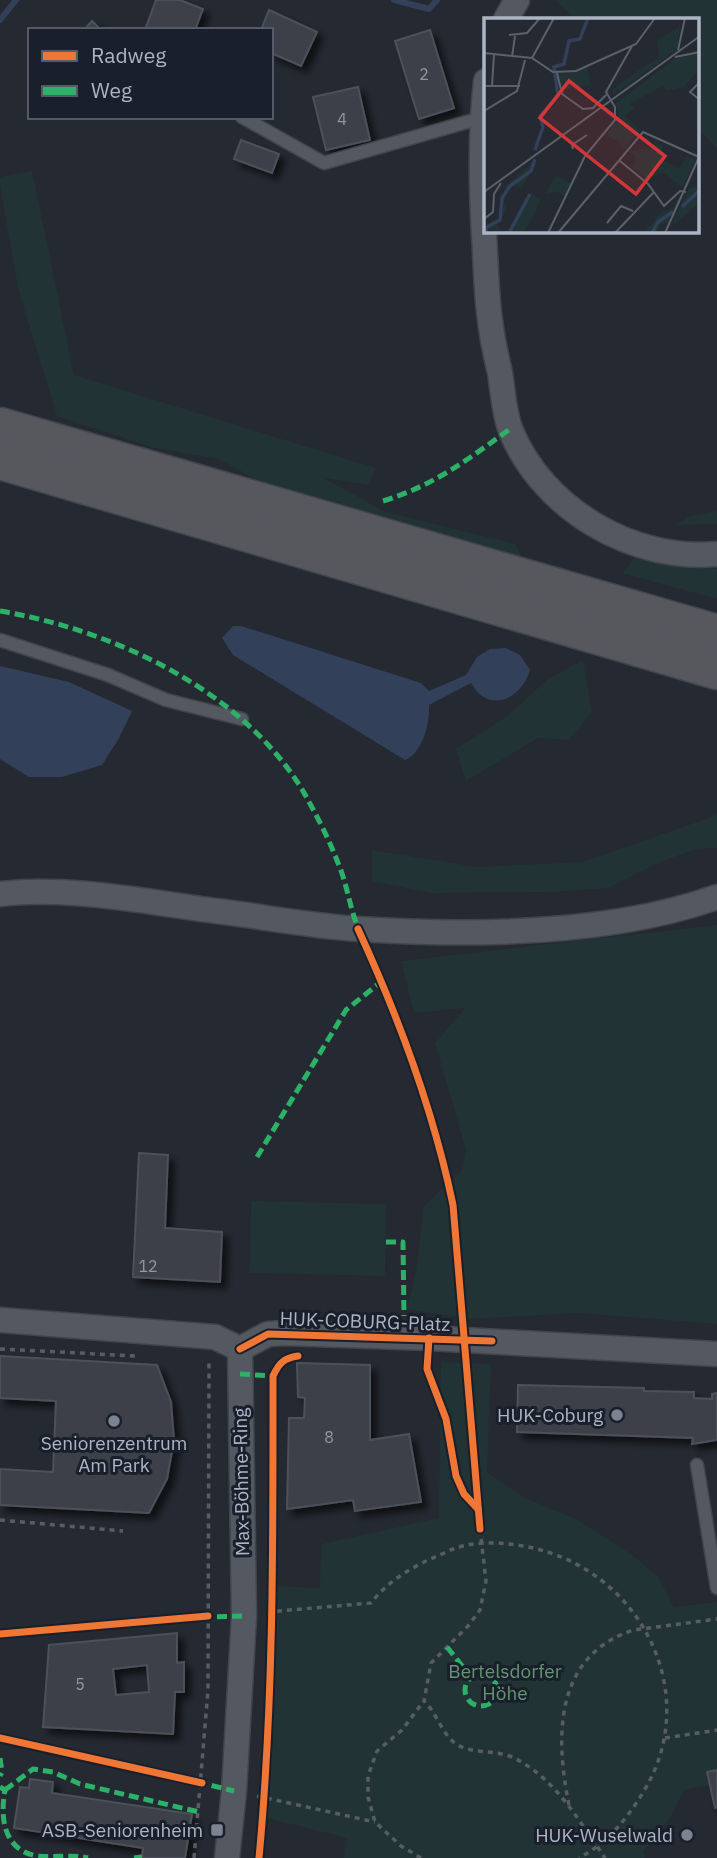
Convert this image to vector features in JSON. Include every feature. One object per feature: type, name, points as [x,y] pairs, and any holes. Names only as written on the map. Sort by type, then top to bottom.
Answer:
[{"type":"highway","points":[[0,426],[717,634]]},
{"type":"highway","points":[[0,460],[717,670]]},
{"type":"street","points":[[507,18],[517,0]]},
{"type":"street","points":[[484,96],[480,158],[484,230]]},
{"type":"street","points":[[484,233],[489,319],[510,429],[535,474],[564,503],[593,524],[621,539],[653,549],[717,554]]},
{"type":"street","points":[[0,894],[23,891],[100,896],[358,929],[469,931],[579,927],[681,910],[717,897]]},
{"type":"street","points":[[0,1320],[215,1337],[240,1349]]},
{"type":"street","name":"HUK-COBURG-Platz","points":[[240,1349],[268,1334],[429,1338],[717,1354]]},
{"type":"street","name":"Max-Böhme-Ring","points":[[227,1858],[234,1791],[244,1616],[240,1349]]},
{"type":"lane","points":[[246,119],[324,163],[481,118]]},
{"type":"lane","points":[[0,640],[108,675],[166,700],[242,719]]},
{"type":"lane","points":[[697,1465],[717,1588]]},
{"type":"path","points":[[0,1349],[140,1356]]},
{"type":"path","points":[[194,1858],[208,1690],[209,1360]]},
{"type":"path","points":[[0,1520],[123,1531]]},
{"type":"path","points":[[375,1822],[368,1797],[371,1763],[377,1751],[402,1730],[424,1701],[431,1664],[480,1610],[486,1581],[480,1529]]},
{"type":"path","points":[[244,1616],[370,1603],[378,1593],[411,1567],[459,1547],[482,1543],[524,1546],[544,1551],[575,1563],[611,1588],[645,1629],[659,1661],[664,1680],[667,1718],[665,1738],[652,1779],[634,1808],[609,1836],[579,1858]]},
{"type":"path","points":[[570,1807],[562,1774],[560,1738],[563,1711],[572,1684],[586,1661],[599,1648],[621,1634],[717,1619]]},
{"type":"path","points":[[424,1701],[457,1744],[469,1749],[513,1757],[534,1771],[570,1807],[605,1858]]},
{"type":"path","points":[[665,1738],[717,1730]]},
{"type":"path","points":[[234,1791],[375,1822],[401,1846],[421,1858]]},
{"type":"green space","points":[[555,0],[717,0],[717,148],[700,132],[700,18],[575,18]]},
{"type":"green space","points":[[32,171],[74,375],[376,468],[368,485],[324,478],[386,512],[515,544],[523,559],[273,489],[219,459],[154,448],[57,416],[19,292],[0,186],[0,177]]},
{"type":"green space","points":[[717,511],[717,524],[675,525],[691,516]]},
{"type":"green space","points":[[639,553],[717,569],[717,599],[622,573]]},
{"type":"green space","points":[[583,660],[592,712],[569,740],[538,738],[466,781],[456,749],[506,717],[548,679]]},
{"type":"green space","points":[[717,815],[717,848],[696,849],[658,863],[608,888],[552,892],[431,893],[372,881],[372,850],[477,867],[583,862]]},
{"type":"green space","points":[[717,925],[717,1324],[580,1313],[470,1319],[407,1309],[416,1272],[424,1206],[462,1171],[466,1150],[435,1043],[465,1008],[414,1013],[401,961]]},
{"type":"green space","points":[[251,1201],[386,1204],[385,1276],[250,1273]]},
{"type":"green space","name":"Bertelsdorfer Höhe","points":[[441,1362],[491,1364],[487,1472],[523,1497],[576,1519],[631,1554],[658,1577],[674,1607],[717,1602],[717,1770],[707,1773],[710,1785],[684,1790],[670,1818],[643,1852],[645,1858],[344,1858],[347,1838],[267,1818],[277,1586],[320,1588],[322,1544],[439,1518]]},
{"type":"water","points":[[233,626],[241,626],[421,683],[429,691],[466,675],[477,657],[490,649],[506,648],[520,655],[530,670],[518,690],[505,699],[490,700],[482,696],[471,683],[429,705],[427,728],[421,744],[405,760],[233,655],[222,638]]},
{"type":"water","points":[[0,666],[69,682],[132,711],[102,765],[62,777],[29,777],[0,759]]},
{"type":"building","points":[[156,0],[180,0],[203,9],[196,28],[146,28]]},
{"type":"building","points":[[269,10],[317,32],[301,66],[273,54],[273,28],[262,28]]},
{"type":"building","points":[[92,21],[99,28],[86,28]]},
{"type":"building","points":[[430,30],[454,108],[419,119],[395,41]]},
{"type":"building","points":[[358,87],[370,140],[326,150],[313,97]]},
{"type":"building","points":[[241,140],[279,154],[272,173],[234,159]]},
{"type":"building","points":[[139,1153],[168,1155],[165,1228],[222,1232],[220,1282],[133,1277]]},
{"type":"building","name":"Seniorenzentrum Am Park","points":[[0,1356],[157,1365],[171,1402],[174,1440],[167,1479],[149,1513],[0,1505],[0,1469],[53,1472],[56,1401],[0,1398]]},
{"type":"building","points":[[297,1363],[370,1365],[370,1440],[409,1434],[421,1502],[355,1511],[353,1500],[287,1509],[289,1418],[304,1418],[305,1398],[298,1397]]},
{"type":"building","name":"HUK-Coburg","points":[[518,1385],[644,1388],[644,1391],[694,1392],[694,1398],[712,1399],[712,1394],[717,1393],[717,1440],[692,1444],[693,1438],[517,1432]]},
{"type":"building","points":[[177,1633],[177,1663],[184,1662],[184,1692],[175,1692],[173,1734],[43,1727],[49,1645]],"holes":[[[147,1665],[149,1692],[116,1695],[113,1669]]]},
{"type":"building","points":[[717,1770],[717,1807],[715,1808],[707,1772]]},
{"type":"building","points":[[30,1779],[53,1782],[52,1793],[192,1814],[185,1858],[142,1858],[143,1848],[14,1828],[20,1787],[29,1788]]},
{"type":"waterway","points":[[0,20],[16,0]]},
{"type":"waterway","points":[[394,0],[429,9],[437,0]]},
{"type":"marked path","points":[[383,501],[435,479],[510,429]]},
{"type":"marked path","points":[[0,611],[43,620],[129,650],[171,670],[246,723],[277,755],[313,809],[331,845],[361,935]]},
{"type":"marked path","points":[[257,1157],[346,1010],[382,981]]},
{"type":"marked path","points":[[386,1242],[403,1242],[404,1316]]},
{"type":"marked path","points":[[240,1374],[273,1376]]},
{"type":"marked path","points":[[202,1617],[244,1616]]},
{"type":"marked path","points":[[447,1647],[471,1677]]},
{"type":"marked path","points":[[481,1674],[492,1679],[497,1690],[492,1701],[481,1706],[470,1701],[465,1690],[470,1679],[481,1674]]},
{"type":"marked path","points":[[0,1758],[0,1776]]},
{"type":"marked path","points":[[5,1790],[33,1769],[53,1772],[80,1784],[199,1812]]},
{"type":"marked path","points":[[197,1782],[234,1791]]},
{"type":"marked path","points":[[0,1787],[5,1790],[3,1811],[6,1831],[17,1847],[37,1856],[88,1858]]},
{"type":"marked path","points":[[134,1858],[142,1857]]},
{"type":"cycle path","points":[[358,929],[413,1064],[445,1169],[453,1205],[480,1529]]},
{"type":"cycle path","points":[[240,1349],[268,1334],[492,1341]]},
{"type":"cycle path","points":[[429,1338],[427,1369],[446,1419],[456,1476],[464,1494],[478,1509]]},
{"type":"cycle path","points":[[259,1858],[270,1677],[273,1376],[282,1362],[298,1356]]},
{"type":"cycle path","points":[[0,1634],[208,1616]]},
{"type":"cycle path","points":[[0,1738],[202,1783]]},
{"type":"place","name":"HUK-Coburg","points":[[617,1415]]},
{"type":"place","name":"Seniorenzentrum Am Park","points":[[114,1421]]},
{"type":"place","name":"ASB-Seniorenheim","points":[[217,1830]]},
{"type":"place","name":"HUK-Wuselwald","points":[[687,1835]]}]
